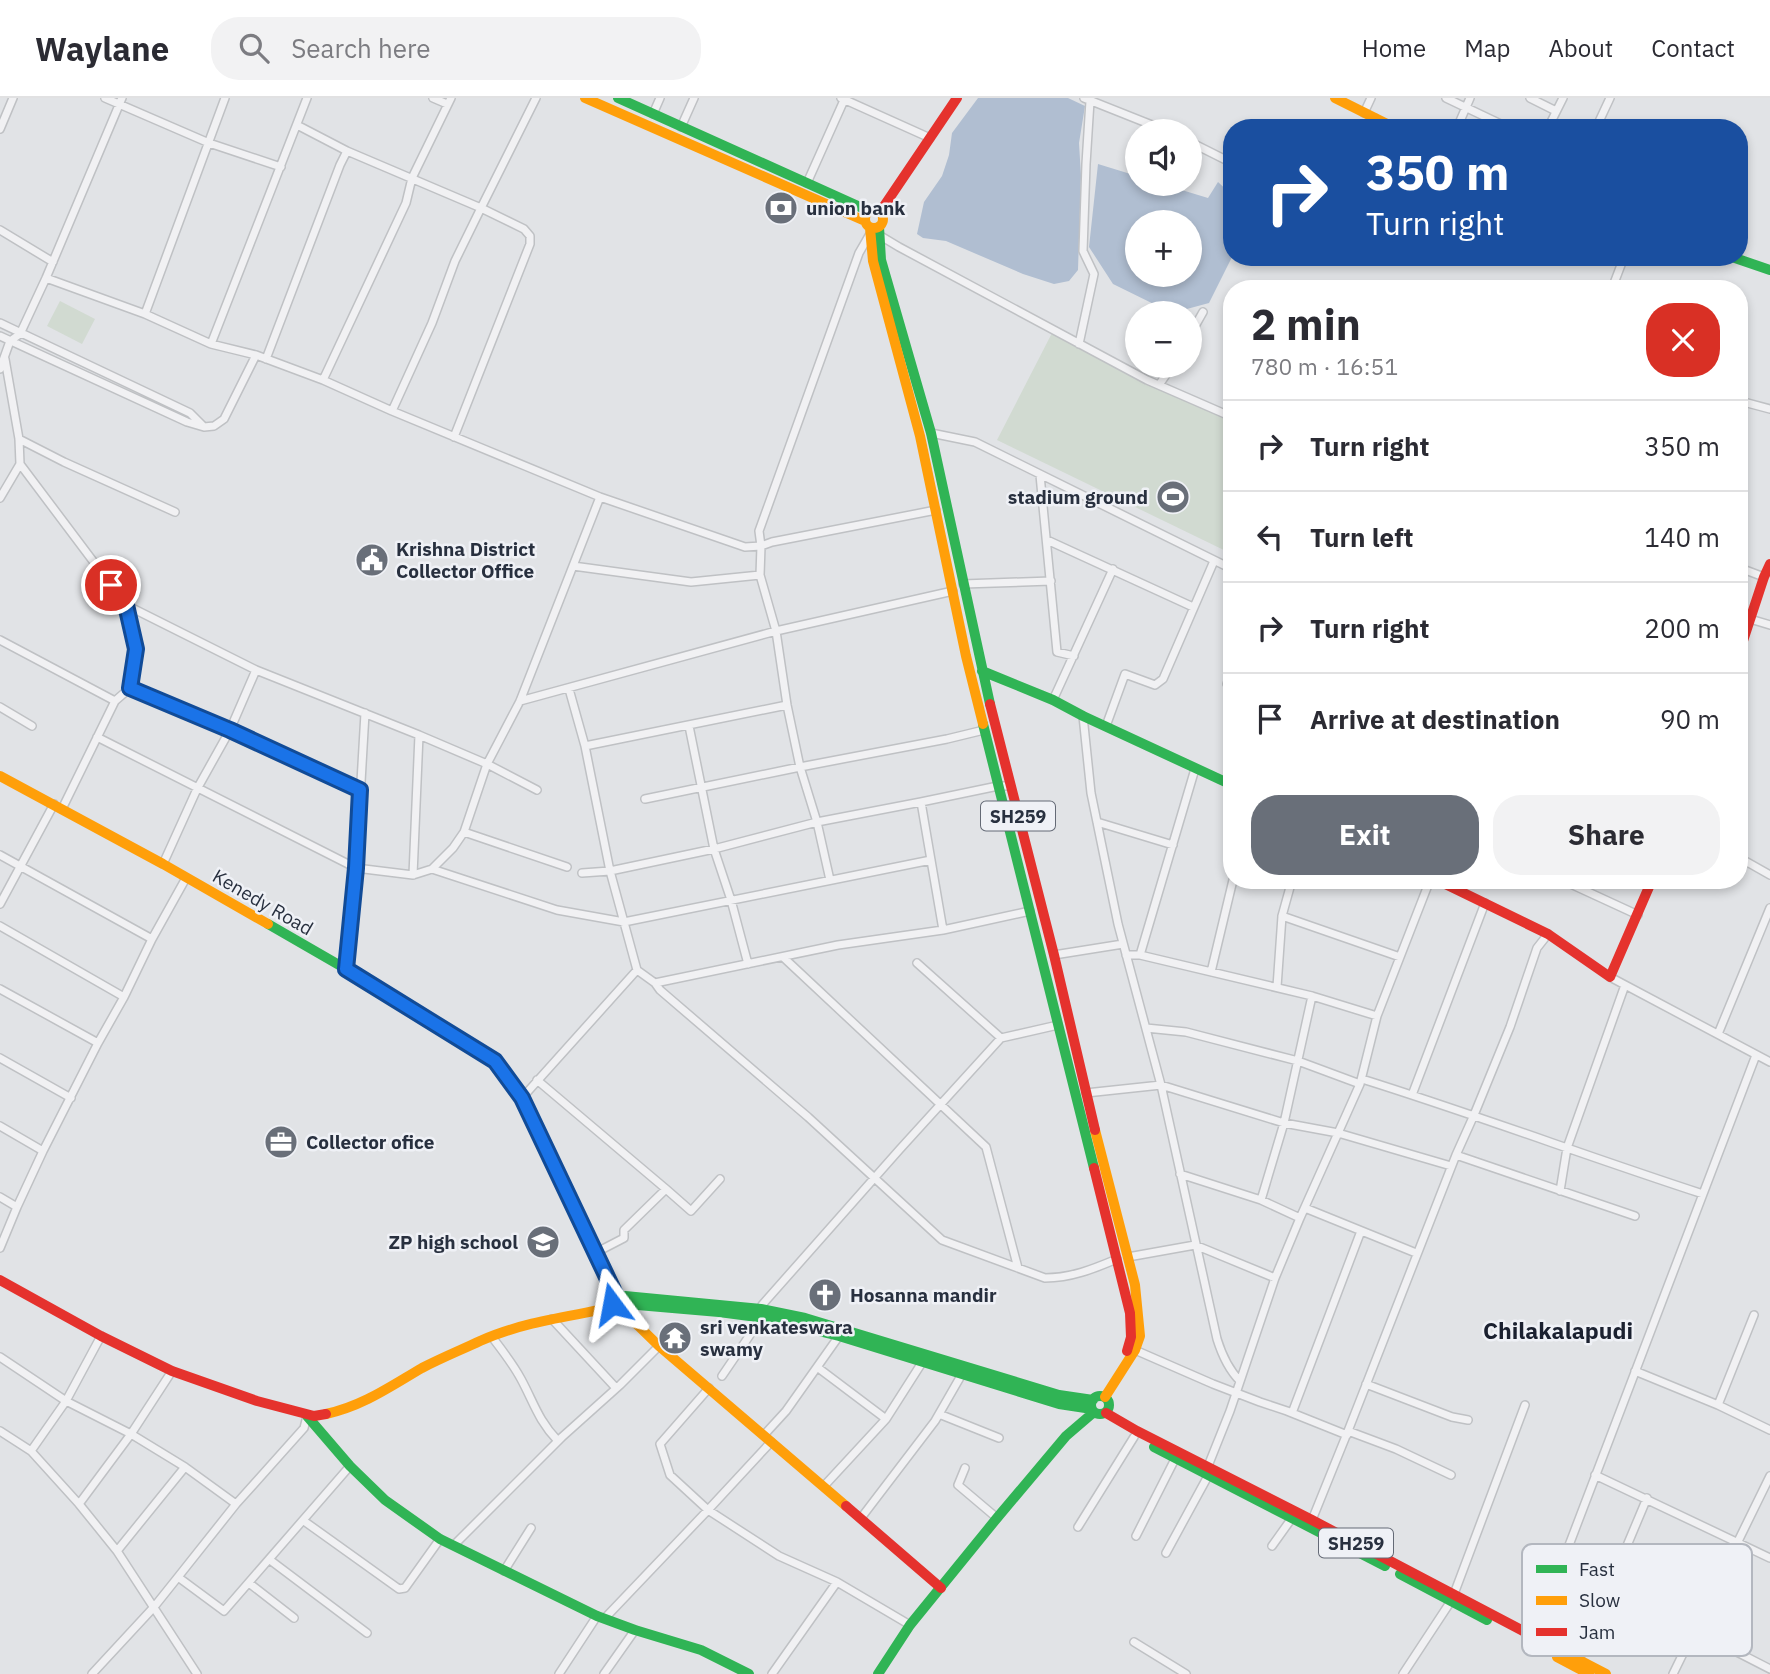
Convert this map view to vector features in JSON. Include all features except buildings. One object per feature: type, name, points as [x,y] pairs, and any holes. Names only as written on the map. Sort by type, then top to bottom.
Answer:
[{"type":"main road","points":[[585,98],[873,224]]},
{"type":"main road","points":[[873,224],[957,98]]},
{"type":"main road","points":[[1335,98],[1364,113],[1369,119]]},
{"type":"main road","points":[[623,99],[807,183],[873,224]]},
{"type":"main road","points":[[735,164],[740,153]]},
{"type":"main road","name":"SH259","points":[[873,224],[931,433],[982,671],[1054,955],[1123,1258],[1132,1332],[1131,1344],[1099,1406]]},
{"type":"main road","name":"SH259","points":[[873,224],[873,261],[920,436],[984,730],[1058,1025],[1123,1258],[1135,1285],[1140,1336],[1135,1350],[1099,1406]]},
{"type":"main road","points":[[1748,262],[1770,270]]},
{"type":"main road","points":[[1748,616],[1770,564]]},
{"type":"main road","points":[[982,671],[1053,700],[1223,781]]},
{"type":"main road","name":"Kenedy Road","points":[[1,780],[58,807],[163,864],[346,969],[495,1061],[522,1098],[620,1302],[659,1346],[941,1588]]},
{"type":"main road","points":[[1460,889],[1548,934],[1610,977],[1648,889]]},
{"type":"main road","points":[[0,1280],[101,1336],[172,1371],[257,1402],[307,1416],[344,1410],[373,1398],[425,1367],[520,1326],[620,1302],[805,1318],[1099,1406]]},
{"type":"main road","points":[[760,1313],[1059,1404],[1099,1406]]},
{"type":"main road","points":[[878,1674],[910,1625],[997,1518],[1066,1436],[1099,1406]]},
{"type":"main road","name":"SH259","points":[[1099,1406],[1134,1437],[1312,1520],[1522,1637]]},
{"type":"main road","name":"SH259","points":[[1099,1406],[1137,1431],[1292,1518],[1522,1631]]},
{"type":"main road","points":[[307,1416],[350,1466],[386,1500],[440,1539],[601,1617],[701,1650],[749,1674]]},
{"type":"main road","name":"SH259","points":[[1557,1656],[1589,1674]]},
{"type":"main road","name":"SH259","points":[[1571,1656],[1606,1674]]},
{"type":"street","points":[[0,129],[13,98]]},
{"type":"street","points":[[106,98],[121,101],[209,143],[281,167]]},
{"type":"street","points":[[145,314],[225,98]]},
{"type":"street","points":[[211,344],[307,98]]},
{"type":"street","points":[[323,380],[406,203],[412,178],[449,101],[433,98]]},
{"type":"street","points":[[392,411],[432,323],[455,261],[536,98]]},
{"type":"street","points":[[653,114],[660,98]]},
{"type":"street","points":[[681,127],[694,98]]},
{"type":"street","points":[[807,183],[843,98],[930,138]]},
{"type":"street","points":[[1364,113],[1371,98]]},
{"type":"street","points":[[1446,98],[1490,119]]},
{"type":"street","points":[[1461,119],[1471,98]]},
{"type":"street","points":[[1530,98],[1556,111]]},
{"type":"street","points":[[1552,119],[1563,98]]},
{"type":"street","points":[[1601,119],[1610,98]]},
{"type":"street","points":[[1079,344],[1094,274],[1083,251],[1087,99],[1137,119]]},
{"type":"street","points":[[0,369],[10,341],[20,334],[46,278],[121,101]]},
{"type":"street","points":[[297,125],[347,151],[481,208],[524,229],[530,236],[530,244],[454,437]]},
{"type":"street","points":[[1202,148],[1223,158]]},
{"type":"street","points":[[266,359],[347,151]]},
{"type":"street","points":[[831,880],[800,767],[776,631],[760,575],[759,531],[859,253],[873,224],[899,247],[1079,344],[1159,385],[1223,413]]},
{"type":"street","points":[[0,230],[53,262]]},
{"type":"street","points":[[46,278],[145,314],[211,344],[256,355],[323,380],[600,497],[745,548],[761,547],[772,542],[936,510]]},
{"type":"street","points":[[0,323],[190,412],[204,427]]},
{"type":"street","points":[[0,336],[187,422],[204,427],[214,426],[225,419],[256,355]]},
{"type":"street","points":[[0,499],[20,464],[19,439],[5,359]]},
{"type":"street","points":[[1159,385],[1164,378]]},
{"type":"street","points":[[1748,403],[1770,409]]},
{"type":"street","points":[[931,433],[975,442],[1223,565]]},
{"type":"street","points":[[19,439],[174,512]]},
{"type":"street","points":[[0,904],[19,867],[58,807],[115,701],[130,688],[136,649],[126,605],[20,464]]},
{"type":"street","points":[[1040,475],[1057,652],[1074,656]]},
{"type":"street","points":[[97,737],[356,868],[413,876],[432,870],[464,832],[487,764],[520,701],[600,497]]},
{"type":"street","points":[[1047,540],[1193,607]]},
{"type":"street","points":[[1106,726],[1125,674],[1155,685],[1163,680],[1214,561]]},
{"type":"street","points":[[573,566],[691,582],[760,575]]},
{"type":"street","points":[[1053,700],[1113,569]]},
{"type":"street","points":[[1748,571],[1764,577]]},
{"type":"street","points":[[963,584],[1051,581]]},
{"type":"street","points":[[520,701],[776,631],[953,591]]},
{"type":"street","points":[[126,605],[256,670],[487,764],[537,790]]},
{"type":"street","points":[[1748,623],[1770,625]]},
{"type":"street","points":[[0,640],[115,701]]},
{"type":"street","points":[[163,864],[197,789],[230,730],[256,670]]},
{"type":"street","points":[[970,672],[982,671]]},
{"type":"street","points":[[130,688],[230,730],[360,790]]},
{"type":"street","points":[[569,689],[585,746],[610,871],[637,970],[655,982],[660,990],[807,1117],[942,1240],[1045,1278],[1063,1278],[1123,1258],[1195,1245],[1275,1278]]},
{"type":"street","points":[[585,746],[787,705]]},
{"type":"street","points":[[0,707],[32,726]]},
{"type":"street","points":[[346,969],[356,868],[366,713]]},
{"type":"street","points":[[1083,716],[1091,793],[1123,944],[1161,1085],[1220,1349],[1233,1374],[1240,1381]]},
{"type":"street","points":[[689,726],[714,849],[748,964]]},
{"type":"street","points":[[645,799],[984,730]]},
{"type":"street","points":[[413,876],[419,735]]},
{"type":"street","points":[[1140,955],[1195,769]]},
{"type":"street","points":[[582,873],[610,871],[714,849],[817,822],[998,786],[1010,786]]},
{"type":"street","points":[[921,802],[943,930]]},
{"type":"street","points":[[1097,822],[1173,845]]},
{"type":"street","points":[[464,832],[567,867]]},
{"type":"street","points":[[0,855],[152,939]]},
{"type":"street","points":[[432,870],[557,910],[624,922],[932,860]]},
{"type":"street","points":[[1748,863],[1770,875]]},
{"type":"street","points":[[0,1248],[43,1151],[186,878]]},
{"type":"street","points":[[1211,972],[1231,889]]},
{"type":"street","points":[[1277,987],[1282,916],[1290,889]]},
{"type":"street","points":[[1166,1553],[1208,1471],[1275,1278],[1361,1081],[1377,1016],[1426,889]]},
{"type":"street","points":[[1582,889],[1638,915]]},
{"type":"street","points":[[1412,1095],[1485,903]]},
{"type":"street","points":[[1718,1034],[1770,908]]},
{"type":"street","points":[[655,982],[838,945],[943,930],[1030,911]]},
{"type":"street","points":[[1282,916],[1400,957]]},
{"type":"street","points":[[0,926],[124,997]]},
{"type":"street","points":[[1272,1546],[1292,1518],[1312,1520],[1416,1253],[1510,1027],[1536,948],[1548,934]]},
{"type":"street","points":[[1054,955],[1123,944]]},
{"type":"street","points":[[1126,955],[1140,955],[1277,987],[1377,1016]]},
{"type":"street","points":[[783,957],[986,1147],[1018,1268]]},
{"type":"street","points":[[917,963],[1001,1038]]},
{"type":"street","points":[[522,1098],[637,970]]},
{"type":"street","points":[[1610,977],[1770,1062]]},
{"type":"street","points":[[1560,1191],[1567,1148],[1625,985]]},
{"type":"street","points":[[0,989],[98,1043]]},
{"type":"street","points":[[1261,1200],[1283,1123],[1312,996]]},
{"type":"street","points":[[722,1376],[756,1326],[762,1305],[1001,1038],[1058,1025]]},
{"type":"street","points":[[1146,1028],[1186,1032],[1298,1061],[1474,1115],[1703,1194]]},
{"type":"street","points":[[1569,1544],[1756,1055]]},
{"type":"street","points":[[0,1058],[71,1098]]},
{"type":"street","points":[[537,1080],[691,1211],[720,1179]]},
{"type":"street","points":[[1086,1093],[1161,1085],[1283,1123],[1338,1133],[1451,1166]]},
{"type":"street","points":[[0,1126],[43,1151]]},
{"type":"street","points":[[1456,1155],[1635,1216]]},
{"type":"street","points":[[1180,1174],[1261,1200],[1300,1218]]},
{"type":"street","points":[[595,1253],[624,1238],[624,1230],[666,1189]]},
{"type":"street","points":[[0,1197],[17,1207]]},
{"type":"street","points":[[1305,1208],[1416,1253]]},
{"type":"street","points":[[1292,1413],[1361,1231]]},
{"type":"street","points":[[1718,1405],[1754,1315]]},
{"type":"street","points":[[552,1319],[616,1388]]},
{"type":"street","points":[[31,1451],[66,1401],[101,1336]]},
{"type":"street","points":[[559,1674],[601,1617],[708,1510],[768,1438],[839,1336]]},
{"type":"street","points":[[492,1337],[522,1381],[546,1429],[558,1441]]},
{"type":"street","points":[[454,1545],[558,1441],[659,1346]]},
{"type":"street","points":[[1135,1350],[1236,1394],[1396,1449],[1451,1475]]},
{"type":"street","points":[[0,1357],[66,1401],[131,1434],[185,1467],[236,1504]]},
{"type":"street","points":[[824,1486],[886,1419],[923,1362]]},
{"type":"street","points":[[817,1367],[886,1419]]},
{"type":"street","points":[[79,1504],[131,1434],[172,1371]]},
{"type":"street","points":[[1635,1371],[1770,1430]]},
{"type":"street","points":[[861,1518],[939,1414],[962,1374]]},
{"type":"street","points":[[1366,1384],[1452,1418],[1468,1420]]},
{"type":"street","points":[[709,1388],[660,1444],[670,1475],[708,1510],[779,1556],[837,1582],[910,1625]]},
{"type":"street","points":[[1403,1674],[1453,1598],[1525,1405]]},
{"type":"street","points":[[939,1414],[999,1438]]},
{"type":"street","points":[[92,1674],[154,1607],[236,1504],[304,1428],[307,1416]]},
{"type":"street","points":[[0,1431],[31,1451],[79,1504],[117,1551],[197,1674]]},
{"type":"street","points":[[1078,1527],[1134,1437]]},
{"type":"street","points":[[1136,1535],[1175,1458]]},
{"type":"street","points":[[178,1577],[224,1611],[350,1466]]},
{"type":"street","points":[[117,1551],[185,1467]]},
{"type":"street","points":[[965,1468],[958,1485],[968,1498],[997,1518]]},
{"type":"street","points":[[1595,1475],[1742,1544]]},
{"type":"street","points":[[1738,1542],[1770,1476]]},
{"type":"street","points":[[1628,1544],[1647,1498]]},
{"type":"street","points":[[304,1521],[399,1589],[405,1588],[440,1539]]},
{"type":"street","points":[[504,1571],[531,1528]]},
{"type":"street","points":[[1752,1549],[1770,1558]]},
{"type":"street","points":[[270,1560],[367,1633]]},
{"type":"street","points":[[772,1674],[837,1582]]},
{"type":"street","points":[[249,1583],[294,1618]]},
{"type":"street","points":[[604,1674],[635,1630]]},
{"type":"street","points":[[1134,1642],[1186,1674]]},
{"type":"street","points":[[1579,1660],[1581,1656]]},
{"type":"street","points":[[1672,1674],[1681,1656]]},
{"type":"street","points":[[1743,1656],[1770,1670]]},
{"type":"street","points":[[1167,1674],[1173,1666]]},
{"type":"shaded area","points":[[60,301],[95,319],[82,344],[47,326]]},
{"type":"shaded area","name":"stadium ground","points":[[1052,333],[1125,366],[1125,378],[1151,378],[1223,411],[1223,550],[997,440]]},
{"type":"water","points":[[978,98],[1068,98],[1085,106],[1079,143],[1081,176],[1078,270],[1069,281],[1054,284],[1023,274],[946,241],[923,238],[917,234],[924,202],[942,176],[952,133]]},
{"type":"water","points":[[1098,164],[1125,172],[1125,196],[1208,198],[1218,182],[1223,187],[1223,266],[1228,266],[1209,303],[1202,305],[1202,301],[1148,301],[1113,284],[1089,247]]},
{"type":"traffic: fast","points":[[618,98],[869,211]]},
{"type":"traffic: fast","points":[[879,227],[881,260],[931,433],[990,704]]},
{"type":"traffic: fast","points":[[1748,262],[1770,270]]},
{"type":"traffic: fast","points":[[982,671],[1053,700],[1223,781]]},
{"type":"traffic: fast","points":[[983,724],[1094,1168]]},
{"type":"traffic: fast","points":[[268,924],[496,1061],[522,1098],[615,1294]]},
{"type":"traffic: fast","points":[[625,1296],[761,1309],[805,1318],[1059,1395],[1093,1400]]},
{"type":"traffic: fast","points":[[626,1304],[765,1318],[839,1336],[1059,1404],[1092,1409]]},
{"type":"traffic: fast","points":[[1096,1396],[1104,1396],[1109,1405],[1107,1412],[1096,1414],[1091,1409],[1091,1401],[1096,1396]]},
{"type":"traffic: fast","points":[[878,1674],[910,1625],[997,1518],[1066,1436],[1094,1412]]},
{"type":"traffic: fast","points":[[307,1416],[350,1466],[385,1500],[440,1539],[597,1616],[701,1650],[749,1674]]},
{"type":"traffic: fast","points":[[1154,1447],[1385,1566]]},
{"type":"traffic: fast","points":[[1400,1574],[1487,1620]]},
{"type":"traffic: slow","points":[[585,98],[865,221]]},
{"type":"traffic: slow","points":[[1335,98],[1377,119]]},
{"type":"traffic: slow","points":[[870,210],[878,210],[883,219],[881,226],[870,228],[865,223],[865,215],[870,210]]},
{"type":"traffic: slow","points":[[870,228],[873,261],[920,436],[983,724]]},
{"type":"traffic: slow","points":[[0,776],[268,924]]},
{"type":"traffic: slow","points":[[1095,1130],[1135,1285],[1140,1336],[1135,1350],[1105,1397]]},
{"type":"traffic: slow","points":[[326,1414],[364,1401],[429,1364],[496,1334],[547,1320],[615,1307]]},
{"type":"traffic: slow","points":[[620,1308],[659,1346],[846,1506]]},
{"type":"traffic: slow","points":[[1571,1656],[1606,1674]]},
{"type":"traffic: slow","points":[[1557,1657],[1589,1674]]},
{"type":"traffic: jam","points":[[880,212],[957,98]]},
{"type":"traffic: jam","points":[[1748,626],[1770,564]]},
{"type":"traffic: jam","points":[[990,704],[1095,1130]]},
{"type":"traffic: jam","points":[[1456,889],[1548,934],[1610,977],[1648,889]]},
{"type":"traffic: jam","points":[[1094,1168],[1130,1313],[1131,1337],[1127,1351]]},
{"type":"traffic: jam","points":[[0,1280],[101,1336],[172,1371],[257,1401],[314,1416],[326,1414]]},
{"type":"traffic: jam","points":[[1106,1413],[1522,1630]]},
{"type":"traffic: jam","points":[[846,1506],[941,1588]]},
{"type":"place","name":"union bank","points":[[781,208]]},
{"type":"place","name":"stadium ground","points":[[1173,497]]},
{"type":"place","name":"Krishna District Collector Office","points":[[372,560]]},
{"type":"place","name":"Collector ofice","points":[[281,1142]]},
{"type":"place","name":"ZP high school","points":[[543,1242]]},
{"type":"place","name":"Hosanna mandir","points":[[825,1295]]},
{"type":"place","name":"sri venkateswara swamy","points":[[675,1338]]},
{"type":"district","name":"Chilakalapudi","points":[[1558,1330]]},
{"type":"route","points":[[111,585],[126,605],[136,649],[130,688],[230,730],[360,790],[346,969],[495,1061],[522,1098],[615,1294],[611,1299],[612,1304]]}]
